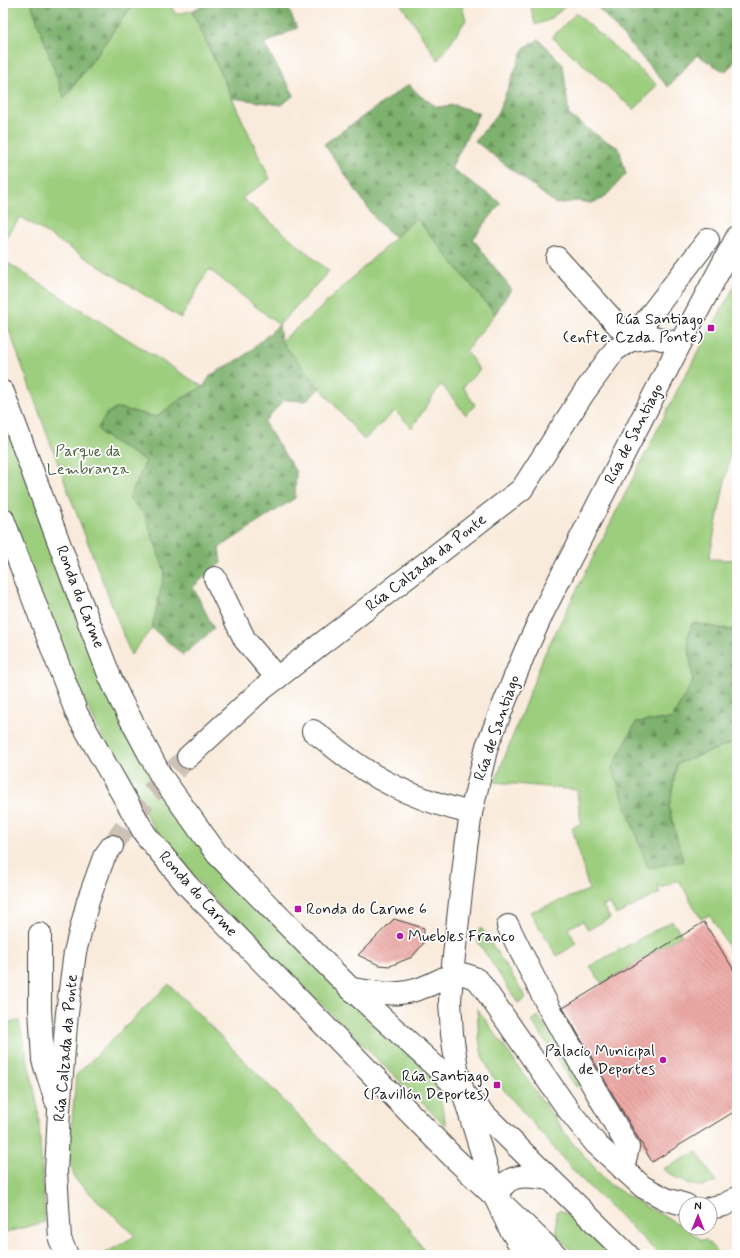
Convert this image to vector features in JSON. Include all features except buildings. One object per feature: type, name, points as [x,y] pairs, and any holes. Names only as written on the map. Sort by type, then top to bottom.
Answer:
[{"type":"street","name":"Rúa de Santiago","points":[[526,1255],[509,1228],[496,1199],[457,1069],[452,1034],[450,1001],[452,974],[471,813],[487,746],[524,654],[545,608],[680,344],[737,237]]},
{"type":"street","name":"Rúa Calzada da Ponte","points":[[188,757],[260,691],[522,489],[583,394],[616,350],[631,340],[708,240]]},
{"type":"street","points":[[557,258],[631,340]]},
{"type":"street","name":"Rúa Calzada da Ponte","points":[[631,340],[654,336],[680,344]]},
{"type":"street","name":"Ronda do Carme","points":[[3,392],[110,677],[161,776],[217,854],[351,989],[438,1069],[628,1255]]},
{"type":"street","name":"Ronda do Carme","points":[[3,519],[77,714],[145,834],[187,885],[496,1199],[556,1255]]},
{"type":"street","points":[[215,578],[245,640],[277,678]]},
{"type":"street","points":[[313,731],[355,763],[381,779],[410,794],[450,808],[471,813]]},
{"type":"street","name":"Rúa Calzada da Ponte","points":[[67,1255],[60,1239],[57,1179],[59,1110],[67,1013],[75,952],[88,901],[104,857],[112,846]]},
{"type":"street","points":[[508,926],[550,1010],[628,1147],[622,1168]]},
{"type":"street","points":[[40,934],[40,1008],[43,1060],[59,1110]]},
{"type":"street","points":[[351,989],[383,994],[400,992],[423,988],[452,974],[471,976],[479,981],[567,1108],[596,1144],[643,1187],[666,1199],[678,1203]]},
{"type":"street","points":[[496,1199],[500,1189],[505,1183],[513,1178],[525,1176],[549,1179]]},
{"type":"street","points":[[718,1206],[724,1205],[737,1198]]},
{"type":"green space","points":[[3,3],[31,3],[65,98],[134,3],[170,3],[175,14],[192,11],[270,179],[242,198],[329,271],[279,325],[209,269],[181,318],[21,217],[3,241]]},
{"type":"green space","points":[[31,3],[134,3],[64,98]]},
{"type":"green space","points":[[206,3],[286,3],[297,28],[264,44],[294,95],[282,105],[232,98],[192,11]]},
{"type":"green space","points":[[400,3],[461,3],[466,20],[438,60]]},
{"type":"green space","points":[[530,3],[569,3],[549,20],[535,25]]},
{"type":"green space","points":[[594,3],[737,3],[737,59],[725,72],[697,55],[668,87]]},
{"type":"green space","points":[[576,13],[657,85],[634,110],[552,37]]},
{"type":"green space","points":[[539,39],[563,65],[569,115],[602,139],[619,148],[626,174],[603,199],[591,203],[577,201],[556,204],[475,141],[497,115],[524,48]]},
{"type":"green space","points":[[409,84],[419,95],[437,107],[455,105],[479,113],[451,168],[501,203],[473,239],[511,289],[495,314],[416,218],[395,237],[377,221],[324,144]]},
{"type":"green space","points":[[416,218],[495,314],[466,351],[480,370],[463,387],[475,405],[466,415],[441,384],[412,428],[395,411],[364,440],[281,341],[314,314]]},
{"type":"green space","name":"Parque da Lembranza","points":[[3,260],[203,387],[181,399],[156,417],[119,408],[107,413],[98,428],[104,436],[146,461],[130,499],[145,514],[165,572],[152,628],[131,655],[68,491],[3,314]]},
{"type":"green space","points":[[737,282],[737,422],[709,559],[737,560],[737,631],[692,623],[688,639],[693,681],[672,719],[636,722],[682,861],[669,808],[677,764],[737,741],[737,962],[710,915],[701,919],[680,882],[676,881],[661,888],[657,885],[660,893],[616,915],[610,903],[603,906],[610,918],[588,930],[583,921],[568,928],[576,944],[557,956],[530,912],[589,890],[572,827],[581,824],[577,790],[495,782],[544,655],[681,383]]},
{"type":"green space","points":[[279,325],[281,341],[320,388],[306,401],[284,400],[264,422],[296,472],[295,498],[219,548],[221,563],[193,587],[214,629],[183,655],[152,628],[165,572],[145,515],[129,499],[146,461],[104,436],[98,429],[107,413],[119,408],[156,417],[181,399],[203,387],[211,375],[243,357]]},
{"type":"green space","points":[[3,415],[164,797],[437,1083],[446,1126],[215,901],[153,827],[100,733],[67,662],[14,528],[3,492]]},
{"type":"green space","points":[[692,623],[737,631],[737,741],[677,764],[669,808],[683,861],[648,868],[612,768],[636,722],[672,719],[693,681],[688,639]]},
{"type":"green space","points":[[672,921],[682,935],[602,984],[590,966]]},
{"type":"green space","points":[[479,929],[482,929],[526,997],[518,1003],[478,942]]},
{"type":"green space","points":[[169,984],[409,1228],[427,1255],[102,1255],[135,1236],[75,1179],[69,1157],[76,1075]]},
{"type":"green space","points":[[477,1008],[570,1140],[609,1184],[641,1204],[678,1223],[678,1236],[696,1236],[701,1240],[706,1240],[720,1255],[660,1255],[578,1176],[492,1076],[482,1055],[479,1039]]},
{"type":"green space","points":[[538,1016],[582,1083],[576,1087],[532,1021]]},
{"type":"green space","points":[[19,1021],[38,1107],[45,1222],[3,1233],[3,1023]]},
{"type":"green space","points":[[697,1152],[716,1182],[703,1186],[696,1186],[685,1183],[663,1169]]},
{"type":"green space","points":[[560,1210],[574,1217],[612,1255],[575,1255],[557,1235],[556,1212]]},
{"type":"tunnel","points":[[112,846],[148,796],[188,757]]},
{"type":"place","name":"Rúa Santiago (enfte. Czda. Ponte)","points":[[711,328]]},
{"type":"place","name":"Ronda do Carme 6","points":[[298,909]]},
{"type":"place","name":"Muebles Franco","points":[[400,936]]},
{"type":"place","name":"Palacio Municipal de Deportes","points":[[663,1060]]},
{"type":"place","name":"Rúa Santiago (Pavillón Deportes)","points":[[497,1085]]}]
